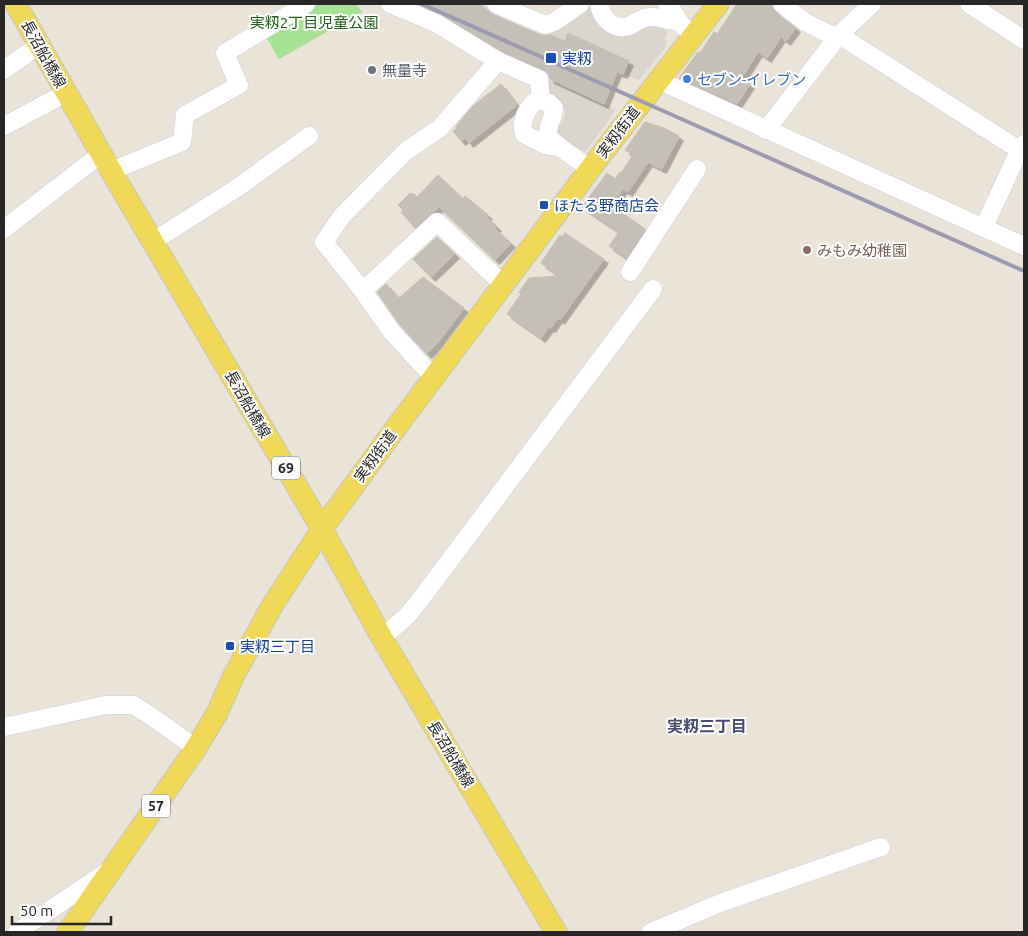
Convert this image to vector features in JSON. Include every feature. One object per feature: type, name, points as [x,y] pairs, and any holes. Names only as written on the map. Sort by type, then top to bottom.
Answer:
[{"type":"main road","name":"長沼船橋線","points":[[16,4],[152,242],[322,529],[382,638],[556,932]]},
{"type":"main road","name":"実籾街道","points":[[68,932],[196,748],[216,715],[234,675],[272,606],[322,529],[590,169],[718,4]]},
{"type":"street","points":[[4,229],[106,163],[182,142],[185,115],[240,85],[226,53],[306,4]]},
{"type":"street","points":[[390,4],[436,23],[498,61],[539,78],[541,101]]},
{"type":"street","points":[[496,4],[545,25],[554,22],[580,4]]},
{"type":"street","points":[[599,4],[608,22],[620,28],[629,26],[645,17],[653,16],[677,21],[694,35]]},
{"type":"street","points":[[667,4],[671,6],[677,21]]},
{"type":"street","points":[[782,4],[805,22],[838,37],[1023,149],[984,227]]},
{"type":"street","points":[[766,130],[838,37],[872,4]]},
{"type":"street","points":[[969,4],[1024,40]]},
{"type":"street","points":[[4,70],[39,46]]},
{"type":"street","points":[[434,378],[392,332],[364,291],[324,242],[342,216],[406,151],[440,128],[498,61]]},
{"type":"street","points":[[658,80],[1024,246]]},
{"type":"street","points":[[4,126],[66,93]]},
{"type":"street","points":[[558,147],[548,133],[554,108],[549,103],[534,102],[523,120],[522,129],[524,134],[545,145],[558,147],[574,156],[590,169]]},
{"type":"street","points":[[152,242],[237,188],[309,136]]},
{"type":"street","points":[[630,272],[697,169]]},
{"type":"street","points":[[364,291],[437,222],[504,285]]},
{"type":"street","points":[[382,638],[408,615],[423,596],[653,289]]},
{"type":"street","points":[[4,727],[105,705],[133,705],[146,712],[196,748]]},
{"type":"street","points":[[650,932],[723,902],[881,847]]},
{"type":"street","points":[[17,932],[113,868]]},
{"type":"green space","name":"実籾2丁目児童公園","points":[[313,4],[356,4],[362,12],[279,59],[264,33]]},
{"type":"shaded area","points":[[589,4],[597,21],[658,24],[668,33],[665,37],[665,48],[639,80],[623,74],[629,61],[565,41],[544,32],[557,27]]},
{"type":"shaded area","points":[[546,78],[616,110],[585,152],[556,135],[554,126],[560,125],[563,120],[564,107],[561,102],[545,96]]},
{"type":"building","points":[[417,4],[473,4],[483,6],[492,14],[541,35],[550,35],[565,41],[568,33],[629,61],[623,74],[617,72],[604,104],[550,79],[548,73],[543,69],[503,52],[441,14]]},
{"type":"building","points":[[737,4],[772,4],[775,12],[796,28],[786,41],[781,37],[767,58],[758,52],[741,79],[750,84],[737,104],[679,78],[698,52],[700,53],[714,32],[717,34]]},
{"type":"building","points":[[501,84],[517,105],[469,143],[465,138],[461,141],[453,131],[457,128],[456,126],[473,106]]},
{"type":"building","points":[[645,122],[664,128],[679,136],[662,169],[648,162],[628,192],[623,189],[611,205],[645,229],[627,258],[609,246],[619,232],[582,207],[607,173],[615,179],[621,173],[633,155],[625,150]]},
{"type":"building","points":[[438,175],[463,199],[465,196],[488,215],[486,216],[497,227],[495,229],[511,243],[495,260],[439,207],[415,228],[401,212],[403,210],[398,205],[410,193],[417,197]]},
{"type":"building","points":[[565,233],[604,259],[560,320],[558,318],[541,338],[507,314],[521,294],[519,292],[529,278],[559,276],[541,263],[560,235],[562,237]]},
{"type":"building","points":[[437,237],[455,254],[431,277],[413,259]]},
{"type":"building","points":[[423,277],[464,308],[437,344],[427,354],[400,325],[377,292],[386,284],[399,298]]},
{"type":"railway","points":[[422,4],[1024,271]]},
{"type":"place","name":"実籾","points":[[551,58]]},
{"type":"place","name":"無量寺","points":[[372,70]]},
{"type":"place","name":"セブン-イレブン","points":[[687,79]]},
{"type":"place","name":"ほたる野商店会","points":[[544,205]]},
{"type":"place","name":"みもみ幼稚園","points":[[807,250]]},
{"type":"place","name":"実籾三丁目","points":[[230,646]]},
{"type":"district","name":"実籾三丁目","points":[[707,726]]}]
